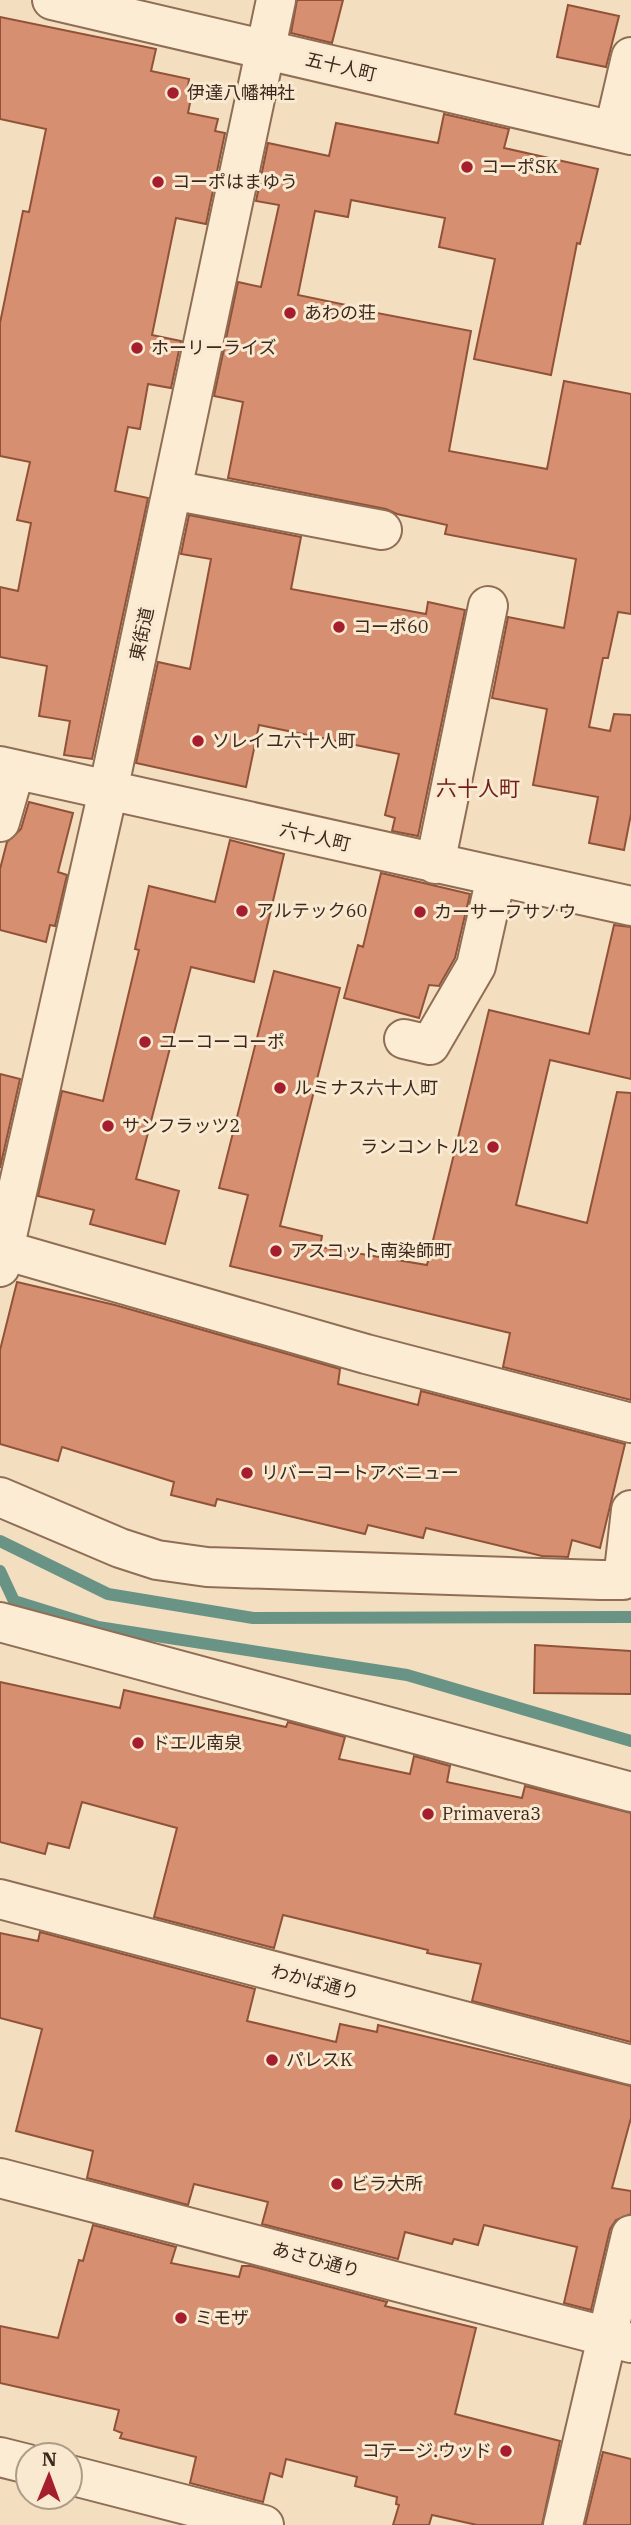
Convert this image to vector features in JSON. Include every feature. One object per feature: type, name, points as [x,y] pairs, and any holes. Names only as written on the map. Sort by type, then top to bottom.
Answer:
[{"type":"street","name":"五十人町","points":[[52,0],[622,133]]},
{"type":"street","name":"東街道","points":[[4,1242],[108,791],[275,0]]},
{"type":"street","points":[[622,133],[631,57]]},
{"type":"street","points":[[172,490],[382,530]]},
{"type":"street","points":[[435,864],[488,606]]},
{"type":"street","points":[[0,822],[7,768]]},
{"type":"street","name":"六十人町","points":[[7,768],[631,906]]},
{"type":"street","points":[[404,1039],[430,1045],[476,965],[496,877]]},
{"type":"street","points":[[4,1242],[366,1354],[631,1423]]},
{"type":"street","points":[[0,1497],[120,1548],[170,1562],[207,1567],[601,1580],[623,1580],[631,1510]]},
{"type":"street","points":[[0,1622],[631,1792]]},
{"type":"street","name":"わかば通り","points":[[0,1899],[631,2065]]},
{"type":"street","name":"あさひ通り","points":[[0,2178],[620,2339]]},
{"type":"street","points":[[564,2525],[620,2339],[631,2235]]},
{"type":"street","points":[[84,2479],[206,2518],[264,2525]]},
{"type":"building","points":[[297,0],[343,0],[332,43],[291,33]]},
{"type":"building","points":[[568,5],[619,16],[606,67],[557,57]]},
{"type":"building","points":[[0,17],[156,49],[151,71],[189,79],[188,87],[193,88],[188,113],[218,119],[215,131],[225,133],[206,224],[176,218],[152,335],[181,341],[171,388],[148,384],[140,429],[128,427],[115,491],[148,498],[92,759],[64,755],[70,721],[39,716],[47,666],[0,657],[0,587],[18,591],[31,523],[17,520],[30,462],[0,456],[0,323],[23,211],[29,212],[46,129],[0,119]]},
{"type":"building","points":[[444,114],[509,129],[504,148],[598,169],[580,244],[577,243],[551,375],[474,359],[495,259],[439,247],[445,218],[351,200],[348,217],[315,211],[298,295],[471,331],[449,451],[547,469],[564,381],[631,394],[631,614],[618,612],[608,658],[603,658],[589,727],[610,731],[614,714],[631,715],[631,814],[624,850],[589,843],[598,797],[533,785],[547,709],[492,698],[508,617],[564,628],[576,559],[445,534],[447,525],[386,509],[228,478],[243,402],[214,396],[238,282],[261,287],[279,205],[256,201],[268,143],[329,156],[336,123],[438,143]]},
{"type":"building","points":[[189,515],[301,537],[291,589],[426,614],[428,602],[465,610],[418,836],[392,831],[395,818],[385,815],[399,754],[259,725],[246,787],[136,763],[158,662],[190,669],[211,559],[181,554]]},
{"type":"building","points":[[29,802],[73,813],[58,872],[67,875],[55,926],[50,925],[46,942],[0,930],[0,869],[7,842],[21,829]]},
{"type":"building","points":[[230,840],[284,854],[254,982],[191,967],[136,1179],[179,1191],[165,1244],[90,1224],[94,1210],[38,1196],[62,1091],[103,1101],[139,950],[135,949],[149,886],[215,902]]},
{"type":"building","points":[[381,873],[470,894],[455,958],[439,986],[429,985],[419,1018],[344,998],[358,945],[363,947]]},
{"type":"building","points":[[614,925],[631,927],[631,1079],[550,1060],[516,1205],[587,1223],[617,1092],[631,1093],[631,1400],[503,1367],[510,1333],[230,1266],[248,1195],[219,1188],[274,971],[340,988],[280,1226],[322,1236],[320,1247],[427,1265],[489,1010],[589,1034]]},
{"type":"building","points":[[0,1074],[20,1079],[0,1168]]},
{"type":"building","points":[[17,1282],[115,1305],[340,1369],[338,1384],[418,1405],[421,1391],[625,1444],[600,1548],[572,1540],[568,1557],[542,1556],[426,1528],[423,1538],[368,1525],[365,1534],[217,1499],[215,1506],[171,1495],[174,1482],[62,1447],[58,1461],[0,1444],[0,1350]]},
{"type":"building","points":[[535,1645],[631,1651],[631,1694],[534,1693]]},
{"type":"building","points":[[0,1682],[120,1708],[124,1690],[286,1727],[288,1722],[345,1737],[339,1759],[410,1774],[414,1756],[450,1766],[447,1782],[522,1798],[525,1786],[631,1813],[631,2042],[472,2001],[481,1964],[427,1953],[428,1950],[283,1915],[274,1948],[154,1917],[177,1828],[82,1802],[69,1848],[48,1843],[45,1854],[0,1842]]},
{"type":"building","points":[[40,1932],[255,1989],[247,2021],[336,2042],[340,2024],[377,2032],[378,2025],[631,2086],[631,2118],[612,2188],[631,2191],[631,2214],[616,2220],[610,2229],[591,2310],[564,2303],[577,2247],[484,2225],[478,2245],[454,2239],[452,2244],[405,2232],[398,2259],[262,2224],[268,2202],[194,2184],[188,2205],[87,2178],[93,2151],[16,2131],[42,2029],[0,2018],[0,1933],[38,1941]]},
{"type":"building","points":[[93,2225],[176,2247],[171,2263],[239,2277],[242,2266],[251,2266],[387,2302],[385,2306],[476,2328],[455,2414],[560,2441],[542,2525],[477,2525],[432,2515],[429,2525],[393,2525],[399,2505],[396,2504],[397,2497],[355,2486],[357,2477],[286,2459],[282,2477],[270,2473],[263,2502],[190,2483],[196,2457],[120,2438],[122,2433],[114,2430],[119,2410],[0,2383],[0,2326],[58,2338],[79,2260],[83,2261]]},
{"type":"building","points":[[603,2452],[631,2459],[631,2525],[585,2525]]},
{"type":"waterway","points":[[0,1541],[108,1594],[253,1618],[631,1617]]},
{"type":"waterway","points":[[0,1571],[14,1601],[98,1627],[407,1675],[631,1741]]},
{"type":"place","name":"伊達八幡神社","points":[[173,93]]},
{"type":"place","name":"コーポSK","points":[[467,167]]},
{"type":"place","name":"コーポはまゆう","points":[[158,182]]},
{"type":"place","name":"あわの荘","points":[[290,313]]},
{"type":"place","name":"ホーリーライズ","points":[[137,348]]},
{"type":"place","name":"コーポ60","points":[[339,627]]},
{"type":"place","name":"ソレイユ六十人町","points":[[198,741]]},
{"type":"place","name":"アルテック60","points":[[242,911]]},
{"type":"place","name":"カーサーフサノウ","points":[[420,912]]},
{"type":"place","name":"ユーコーコーポ","points":[[145,1042]]},
{"type":"place","name":"ルミナス六十人町","points":[[280,1088]]},
{"type":"place","name":"サンフラッツ2","points":[[108,1126]]},
{"type":"place","name":"ランコントル2","points":[[493,1147]]},
{"type":"place","name":"アスコット南染師町","points":[[276,1251]]},
{"type":"place","name":"リバーコートアベニュー","points":[[247,1473]]},
{"type":"place","name":"ドエル南泉","points":[[138,1743]]},
{"type":"place","name":"Primavera3","points":[[428,1814]]},
{"type":"place","name":"パレスK","points":[[272,2060]]},
{"type":"place","name":"ビラ大所","points":[[337,2184]]},
{"type":"place","name":"ミモザ","points":[[181,2318]]},
{"type":"place","name":"コテージ.ウッド","points":[[506,2451]]},
{"type":"district","name":"六十人町","points":[[478,789]]}]
